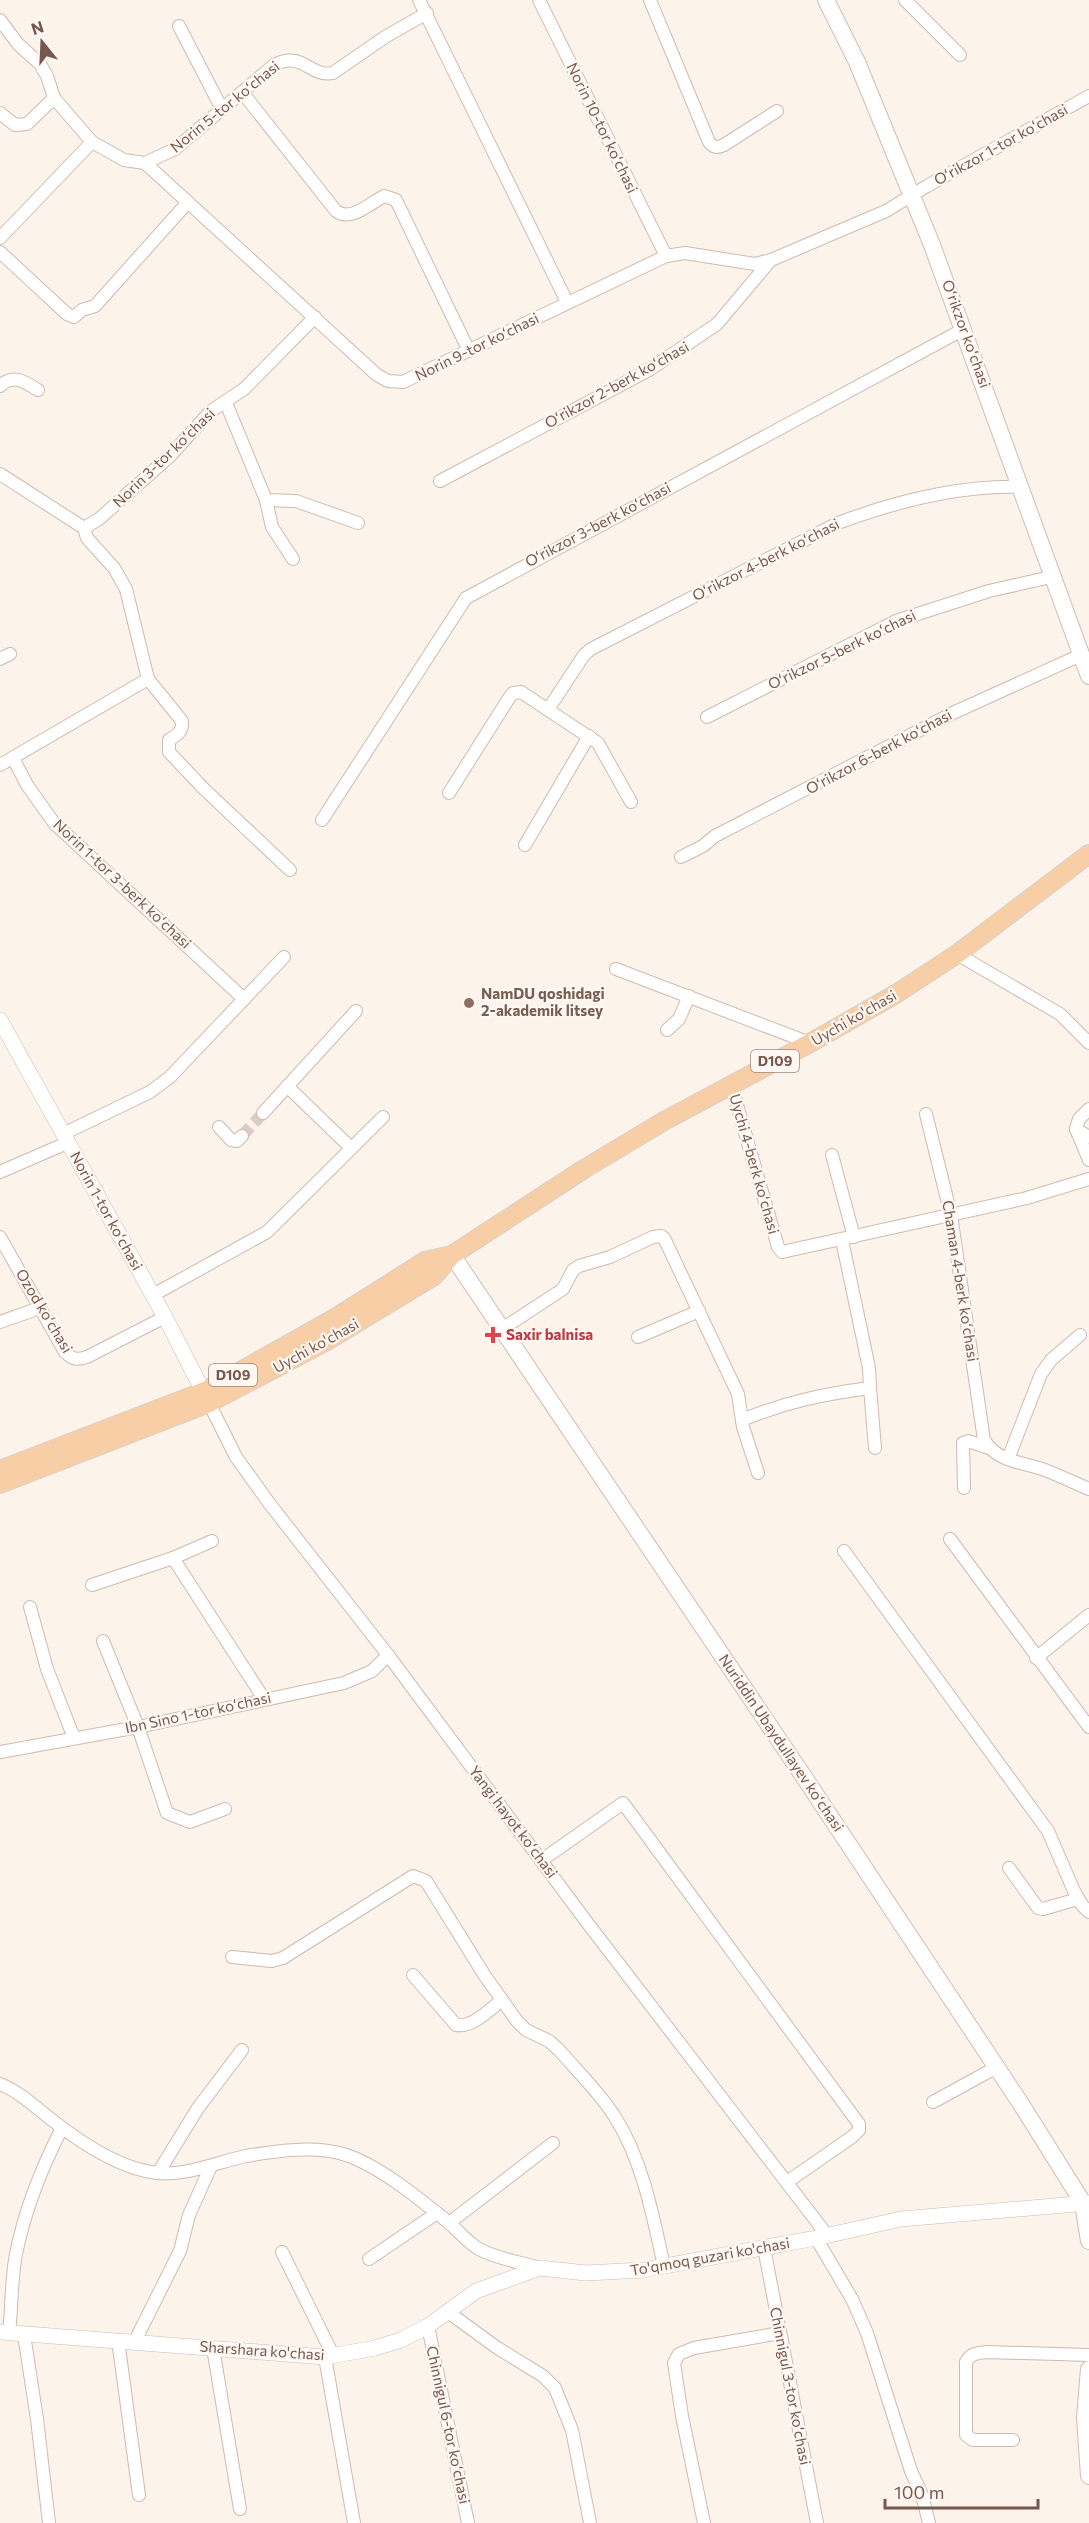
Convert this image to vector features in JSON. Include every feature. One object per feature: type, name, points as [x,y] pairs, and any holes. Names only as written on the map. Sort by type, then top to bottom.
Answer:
[{"type":"main road","name":"Oʻrikzor koʻchasi","points":[[826,0],[857,62],[912,195],[964,329],[1089,676]]},
{"type":"main road","name":"Uychi ko'chasi","points":[[0,1484],[207,1397],[327,1341],[434,1276],[453,1255],[584,1169],[731,1084],[810,1043],[896,994],[957,954],[1089,854]]},
{"type":"main road","name":"Nuriddin Ubaydullayev koʻchasi","points":[[453,1255],[1086,2203],[1089,2241]]},
{"type":"main road","name":"Uychi ko'chasi","points":[[0,1470],[207,1397]]},
{"type":"main road","points":[[1089,2369],[1085,2440],[1089,2476]]},
{"type":"street","points":[[419,0],[567,302]]},
{"type":"street","name":"Norin 10-tor koʻchasi","points":[[539,0],[666,256]]},
{"type":"street","points":[[650,0],[713,147],[719,148],[777,111]]},
{"type":"street","points":[[905,0],[960,55]]},
{"type":"street","name":"Norin 5-tor koʻchasi","points":[[145,163],[175,149],[274,64],[283,60],[299,60],[321,72],[333,73],[385,37],[427,13]]},
{"type":"street","points":[[0,20],[18,44],[43,69],[54,98],[92,142],[124,160],[145,163]]},
{"type":"street","points":[[179,26],[222,109]]},
{"type":"street","points":[[242,92],[336,211],[349,216],[384,196],[396,200],[469,351]]},
{"type":"street","name":"Oʻrikzor 1-tor koʻchasi","points":[[771,260],[886,211],[1089,96]]},
{"type":"street","points":[[0,113],[15,125],[27,124],[54,98]]},
{"type":"street","points":[[0,238],[92,142]]},
{"type":"street","name":"Norin 9-tor koʻchasi","points":[[145,163],[377,375],[388,381],[408,381],[666,256],[685,253],[755,264],[771,260]]},
{"type":"street","points":[[0,252],[66,314],[74,317],[82,310],[95,306],[188,202]]},
{"type":"street","name":"Oʻrikzor 2-berk koʻchasi","points":[[440,481],[650,370],[683,349],[717,324],[771,260]]},
{"type":"street","name":"Norin 3-tor koʻchasi","points":[[84,528],[114,506],[170,456],[211,411],[226,403],[244,388],[315,317]]},
{"type":"street","name":"Oʻrikzor 3-berk koʻchasi","points":[[322,820],[465,598],[964,329]]},
{"type":"street","points":[[0,386],[8,380],[19,379],[38,390]]},
{"type":"street","points":[[226,403],[266,500],[272,527],[293,559]]},
{"type":"street","points":[[0,474],[84,528],[87,538],[114,568],[126,589],[148,679],[182,722],[179,733],[169,740],[169,752],[290,870]]},
{"type":"street","name":"Oʻrikzor 4-berk koʻchasi","points":[[549,708],[584,655],[591,649],[838,523],[952,490],[992,486],[1022,487]]},
{"type":"street","points":[[266,500],[296,501],[358,523]]},
{"type":"street","name":"Oʻrikzor 5-berk koʻchasi","points":[[707,717],[896,621],[989,591],[1052,577]]},
{"type":"street","name":"Oʻrikzor 6-berk koʻchasi","points":[[681,857],[703,846],[715,836],[955,712],[1081,656]]},
{"type":"street","points":[[0,765],[148,679]]},
{"type":"street","points":[[449,793],[513,693],[521,692],[549,708],[602,748],[631,802]]},
{"type":"street","points":[[525,845],[589,736]]},
{"type":"street","name":"Norin 1-tor 3-berk koʻchasi","points":[[13,758],[27,785],[54,823],[244,999]]},
{"type":"street","points":[[957,954],[1060,1014],[1089,1043]]},
{"type":"street","points":[[0,1172],[150,1092],[170,1077],[284,957]]},
{"type":"street","points":[[616,969],[810,1043]]},
{"type":"street","points":[[667,1030],[679,1019],[689,996]]},
{"type":"street","points":[[263,1113],[356,1011]]},
{"type":"street","name":"Norin 1-tor koʻchasi","points":[[0,1020],[207,1397]]},
{"type":"street","name":"Uychi 4-berk koʻchasi","points":[[731,1084],[780,1251],[786,1252],[1027,1198],[1089,1179]]},
{"type":"street","points":[[287,1086],[351,1148]]},
{"type":"street","points":[[1089,1109],[1079,1119],[1076,1129],[1089,1160]]},
{"type":"street","name":"Chaman 4-berk koʻchasi","points":[[926,1114],[951,1215],[983,1435],[989,1448]]},
{"type":"street","points":[[153,1295],[267,1232],[383,1117]]},
{"type":"street","points":[[219,1127],[231,1140],[237,1141],[242,1136]]},
{"type":"street","points":[[1076,1129],[1089,1137]]},
{"type":"street","points":[[832,1155],[869,1368],[875,1448]]},
{"type":"street","points":[[502,1329],[563,1288],[573,1270],[579,1266],[610,1257],[657,1235],[664,1238],[738,1394],[742,1420],[758,1473]]},
{"type":"street","name":"Ozod koʻchasi","points":[[0,1237],[65,1352],[77,1360],[165,1317]]},
{"type":"street","points":[[0,1322],[40,1308]]},
{"type":"street","points":[[638,1336],[699,1311]]},
{"type":"street","points":[[1008,1459],[1041,1374],[1051,1360],[1080,1335]]},
{"type":"street","points":[[742,1420],[779,1404],[818,1395],[870,1388]]},
{"type":"street","name":"Yangi hayot koʻchasi","points":[[207,1397],[237,1457],[263,1494],[388,1655],[596,1934],[787,2182],[821,2237],[867,2333],[929,2523]]},
{"type":"street","points":[[964,1488],[963,1443],[968,1441],[989,1448],[1016,1464],[1046,1470],[1089,1489]]},
{"type":"street","points":[[950,1539],[1089,1727]]},
{"type":"street","points":[[92,1585],[173,1558],[212,1541]]},
{"type":"street","points":[[844,1551],[1048,1831],[1078,1899],[1089,1912]]},
{"type":"street","points":[[173,1558],[264,1699]]},
{"type":"street","points":[[30,1607],[47,1669],[74,1738]]},
{"type":"street","points":[[1036,1658],[1089,1615]]},
{"type":"street","points":[[103,1641],[138,1727],[167,1813],[190,1822],[225,1809]]},
{"type":"street","name":"Ibn Sino 1-tor koʻchasi","points":[[0,1752],[138,1727],[344,1683],[372,1671],[388,1655]]},
{"type":"street","points":[[542,1860],[623,1803],[859,2124],[859,2130],[852,2137],[787,2182]]},
{"type":"street","points":[[1009,1868],[1038,1908],[1043,1909],[1078,1899]]},
{"type":"street","points":[[232,1957],[272,1961],[283,1958],[414,1876],[426,1881],[502,2000],[526,2030],[549,2041],[559,2050],[615,2117],[628,2140],[645,2187],[664,2266]]},
{"type":"street","points":[[413,1975],[456,2025],[461,2026],[473,2022],[502,2000]]},
{"type":"street","points":[[158,2174],[198,2108],[242,2050]]},
{"type":"street","points":[[933,2102],[997,2067]]},
{"type":"street","name":"To'qmoq guzari ko'chasi","points":[[0,2084],[12,2089],[62,2128],[111,2158],[158,2174],[211,2166],[246,2156],[312,2150],[342,2154],[369,2166],[436,2213],[469,2242],[485,2252],[540,2268],[586,2273],[643,2270],[821,2237],[901,2219],[1086,2203]]},
{"type":"street","points":[[49,2523],[38,2419],[11,2333],[16,2256],[28,2206],[38,2175],[62,2128]]},
{"type":"street","points":[[449,2223],[553,2144]]},
{"type":"street","points":[[135,2341],[180,2251],[189,2215],[211,2166]]},
{"type":"street","points":[[369,2259],[436,2213]]},
{"type":"street","name":"Chinnigul 3-tor koʻchasi","points":[[764,2248],[816,2523]]},
{"type":"street","points":[[282,2252],[329,2356],[354,2523]]},
{"type":"street","name":"Sharshara ko'chasi","points":[[11,2333],[329,2356],[375,2348],[401,2340],[428,2326],[488,2285],[540,2268]]},
{"type":"street","points":[[448,2312],[496,2347],[543,2376],[555,2388],[572,2430],[590,2523]]},
{"type":"street","name":"Chinnigul 6-tor koʻchasi","points":[[428,2326],[468,2523]]},
{"type":"street","points":[[704,2523],[682,2416],[674,2363],[679,2354],[694,2348],[780,2333]]},
{"type":"street","points":[[118,2340],[139,2495]]},
{"type":"street","points":[[213,2348],[240,2510]]},
{"type":"street","points":[[1013,2440],[973,2440],[966,2435],[968,2357],[987,2352],[1089,2355]]},
{"type":"tunnel","points":[[242,1136],[263,1113]]},
{"type":"place","name":"NamDU qoshidagi 2-akademik litsey","points":[[469,1003]]},
{"type":"place","name":"Saxir balnisa","points":[[493,1335]]}]
